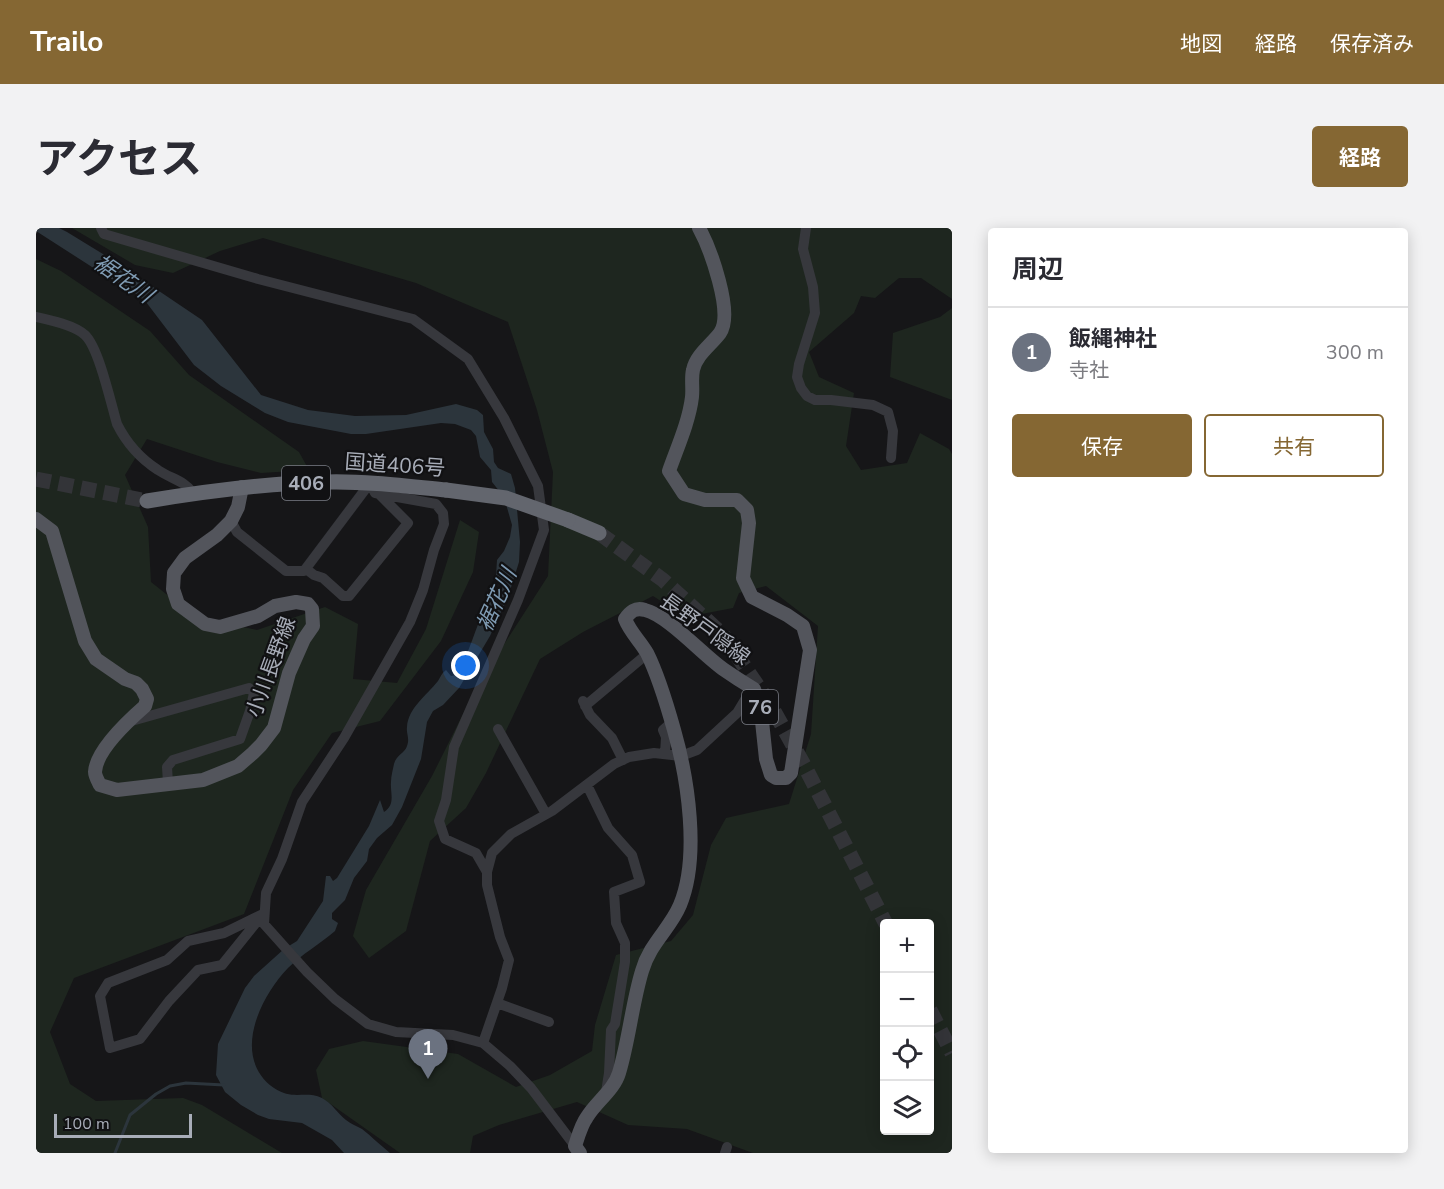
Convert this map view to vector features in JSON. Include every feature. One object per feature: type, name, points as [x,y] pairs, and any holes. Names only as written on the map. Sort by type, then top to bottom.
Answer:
[{"type":"highway","name":"国道406号","points":[[147,501],[242,487],[317,482],[370,483],[506,498],[599,533]]},
{"type":"main road","name":"長野戸隠線","points":[[578,1150],[585,1118],[619,1075],[642,972],[649,951],[680,905],[687,879],[688,790],[681,756],[672,722],[647,654],[629,629],[626,619],[630,612],[636,609],[645,610],[662,619],[723,669],[754,689],[761,712],[766,759],[771,775],[776,778],[786,778],[791,772],[810,650],[803,626],[752,597],[743,578],[749,523],[747,510],[737,500],[705,501],[684,494],[669,471],[692,398],[693,369],[698,358],[722,330],[724,307],[722,292],[699,228]]},
{"type":"main road","name":"小川長野線","points":[[36,519],[52,531],[85,641],[96,659],[125,679],[136,683],[147,699],[145,706],[108,744],[98,762],[95,773],[100,785],[117,790],[203,780],[238,766],[261,746],[273,728],[289,673],[304,639],[313,626],[312,609],[308,604],[296,602],[275,606],[258,616],[220,627],[205,624],[178,604],[173,589],[174,573],[184,558],[217,535],[231,521],[238,507],[242,487]]},
{"type":"street","points":[[101,228],[104,234],[258,279],[413,319],[468,359],[504,418],[538,486],[544,530],[518,600],[454,747],[446,800],[439,821],[445,838],[476,853],[487,872]]},
{"type":"street","points":[[806,228],[803,249],[813,287],[814,313],[797,377],[801,388],[807,396],[814,400],[873,405],[888,412],[893,431],[891,458]]},
{"type":"street","points":[[36,317],[73,328],[84,334],[93,345],[122,435],[140,456],[158,471],[187,484],[194,493]]},
{"type":"street","points":[[231,521],[237,532],[286,571],[304,572],[370,483],[375,493],[380,495],[436,504],[443,513],[444,524],[410,622],[344,738],[302,802],[282,859],[266,893],[263,919],[222,964],[198,970],[169,1001],[140,1040],[110,1048],[100,996],[108,983],[167,960],[188,941],[224,933],[263,919]]},
{"type":"street","points":[[306,569],[323,578],[343,596],[349,596],[408,523],[380,495]]},
{"type":"street","points":[[623,760],[612,738],[590,715],[584,704],[647,654]]},
{"type":"street","points":[[128,722],[249,688],[254,693],[240,740],[173,760],[167,767],[168,783]]},
{"type":"street","points":[[483,1043],[509,960],[490,901],[487,872],[492,853],[511,834],[546,814],[614,764],[654,753],[681,756],[697,750],[737,713],[752,688]]},
{"type":"street","points":[[665,754],[666,737],[663,730],[672,722]]},
{"type":"street","points":[[498,729],[546,814]]},
{"type":"street","points":[[586,785],[608,828],[632,855],[640,882],[614,892],[616,922],[625,943],[625,962],[615,1024],[611,1030],[609,1073],[605,1094]]},
{"type":"street","points":[[263,919],[307,972],[335,999],[368,1024],[396,1032],[453,1035],[483,1043],[531,1088],[578,1150]]},
{"type":"street","points":[[496,1003],[549,1022]]},
{"type":"shaded area","points":[[72,228],[952,228],[952,299],[921,278],[899,278],[875,298],[861,296],[854,313],[809,352],[819,377],[854,393],[846,446],[861,470],[907,463],[920,433],[949,449],[952,454],[952,1153],[753,1153],[687,1129],[628,1125],[577,1102],[499,1125],[473,1136],[470,1153],[400,1153],[322,1098],[316,1070],[329,1049],[363,1041],[458,1054],[516,1087],[550,1075],[592,1051],[595,1025],[616,955],[671,941],[693,915],[711,845],[726,818],[789,804],[811,734],[818,626],[766,586],[739,593],[733,608],[686,617],[653,596],[583,632],[540,659],[486,773],[466,808],[430,841],[406,931],[369,958],[353,936],[366,890],[432,776],[476,688],[548,576],[553,472],[537,410],[508,322],[416,283],[263,238],[220,251],[173,273],[135,265]]},
{"type":"shaded area","points":[[36,259],[61,271],[150,331],[189,375],[299,452],[309,470],[261,473],[217,462],[147,439],[125,475],[148,527],[151,582],[195,617],[257,630],[325,607],[358,624],[353,679],[397,683],[426,629],[460,520],[479,532],[473,572],[441,641],[380,721],[332,733],[293,790],[244,914],[74,978],[50,1032],[70,1084],[96,1101],[183,1098],[202,1105],[282,1153],[36,1153]]},
{"type":"shaded area","points":[[952,308],[952,400],[890,377],[893,333],[940,317]]},
{"type":"water","name":"裾花川","points":[[36,228],[59,228],[67,232],[202,320],[261,395],[308,410],[355,416],[406,415],[456,404],[477,410],[483,415],[484,432],[493,449],[494,462],[498,468],[511,474],[515,488],[520,542],[519,562],[508,597],[490,636],[459,688],[443,705],[433,711],[427,722],[421,759],[402,807],[392,825],[377,838],[369,849],[367,861],[354,878],[345,900],[332,913],[332,919],[338,923],[335,931],[293,963],[277,981],[259,1011],[254,1028],[252,1045],[254,1061],[261,1075],[274,1088],[287,1094],[322,1098],[346,1120],[362,1129],[390,1153],[344,1153],[332,1140],[302,1123],[269,1119],[241,1105],[225,1092],[216,1075],[218,1044],[245,988],[254,976],[284,949],[297,941],[323,901],[326,876],[330,876],[333,881],[337,878],[369,826],[380,800],[384,812],[388,809],[392,798],[391,780],[394,764],[407,746],[407,727],[411,714],[444,671],[446,670],[451,676],[456,675],[487,604],[501,591],[500,578],[496,576],[497,560],[510,537],[512,525],[504,497],[492,482],[491,470],[480,457],[476,436],[471,430],[455,424],[441,423],[366,434],[351,434],[288,422],[265,413],[221,386],[194,365],[146,302],[131,290],[36,231]]},
{"type":"waterway","points":[[115,1153],[130,1115],[156,1094],[170,1086],[186,1083],[224,1085]]},
{"type":"tunnel","points":[[36,479],[147,501]]},
{"type":"tunnel","points":[[599,533],[663,580],[723,635],[770,704],[883,919]]},
{"type":"tunnel","points":[[934,1018],[952,1053]]},
{"type":"place","name":"飯縄神社","points":[[428,1079]]}]
